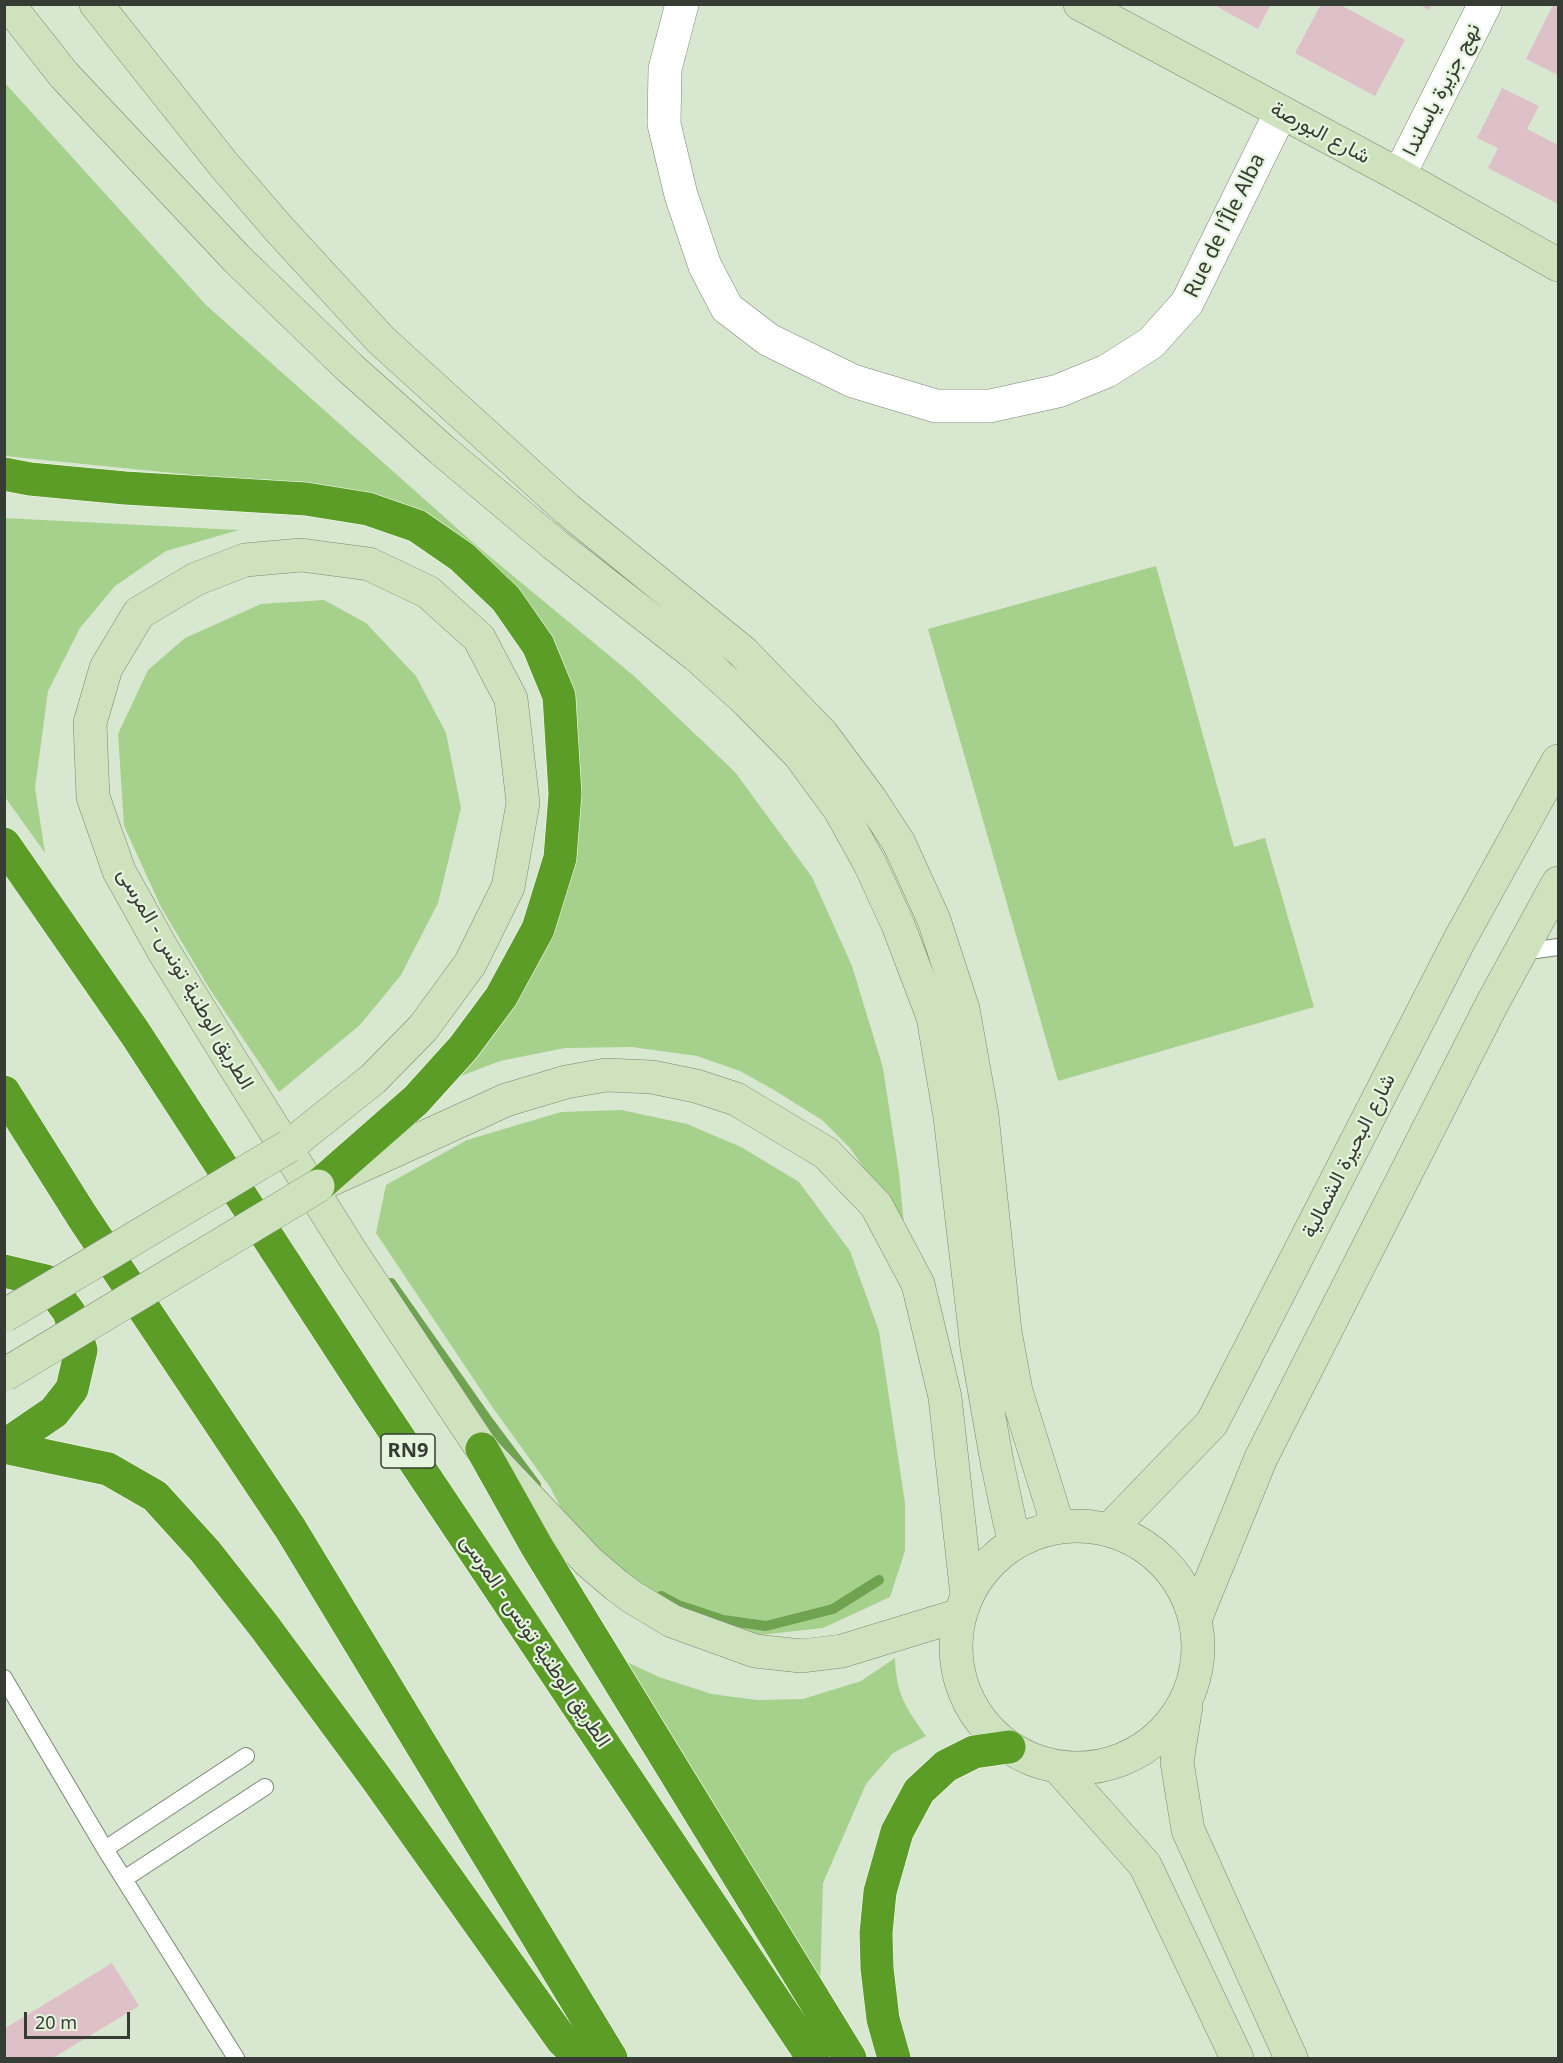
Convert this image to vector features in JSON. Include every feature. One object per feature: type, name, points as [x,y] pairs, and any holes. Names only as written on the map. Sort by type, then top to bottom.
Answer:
[{"type":"highway","points":[[4,474],[30,479],[125,488],[306,499],[368,509],[417,526],[462,557],[506,598],[538,645],[559,696],[565,794],[560,858],[538,929],[501,996],[463,1048],[416,1100],[318,1186]]},
{"type":"highway","name":"الطريق الوطنية تونس - المرسى","points":[[4,844],[135,1033],[373,1399],[813,2058]]},
{"type":"highway","points":[[4,1092],[82,1215],[290,1528],[611,2058]]},
{"type":"highway","points":[[4,1271],[46,1281],[69,1312],[81,1350],[72,1389],[54,1412],[4,1447]]},
{"type":"highway","points":[[4,1447],[108,1469],[155,1496],[205,1551],[264,1626],[376,1778],[562,2040],[581,2058]]},
{"type":"highway","points":[[482,1449],[543,1557],[850,2058]]},
{"type":"highway","points":[[894,2058],[883,2019],[877,1968],[876,1933],[880,1892],[897,1832],[919,1791],[946,1766],[974,1752],[1009,1747]]},
{"type":"main road","points":[[8,4],[64,75],[237,258],[334,353],[442,450],[554,544],[705,663],[748,702],[799,754],[840,810],[870,864],[898,925],[933,1017],[950,1117],[978,1348],[997,1462],[1014,1542]]},
{"type":"main road","points":[[96,4],[224,165],[381,340],[567,509],[743,652],[822,734],[871,800],[899,843],[934,920],[963,1008],[982,1115],[1005,1331],[1016,1391],[1058,1526]]},
{"type":"main road","name":"شارع البورصة","points":[[1080,4],[1399,175],[1558,265]]},
{"type":"main road","name":"الطريق الوطنية تونس - المرسى","points":[[4,1316],[289,1146],[373,1079],[423,1028],[470,964],[508,887],[524,803],[511,699],[479,638],[428,592],[369,564],[301,555],[245,560],[196,579],[139,613],[106,668],[90,723],[93,796],[119,871],[163,950],[334,1225],[482,1449],[542,1509],[589,1562],[632,1597],[672,1621],[755,1651],[801,1656],[842,1651],[963,1605]]},
{"type":"main road","name":"شارع البحيرة الشمالية","points":[[1110,1529],[1212,1423],[1459,941],[1558,761]]},
{"type":"main road","points":[[1196,1617],[1261,1458],[1558,883]]},
{"type":"main road","points":[[4,1375],[318,1186],[506,1100],[566,1082],[606,1075],[652,1077],[696,1086],[736,1099],[826,1153],[876,1205],[918,1284],[945,1397],[963,1605],[956,1652],[963,1689],[981,1722],[1009,1747],[1058,1767],[1097,1767],[1134,1755],[1165,1731],[1188,1698]]},
{"type":"main road","points":[[963,1605],[986,1565],[1014,1542],[1058,1526],[1084,1525],[1110,1529],[1148,1547],[1178,1578],[1196,1617],[1198,1658],[1188,1698],[1177,1762],[1188,1830],[1291,2058]]},
{"type":"main road","points":[[1058,1767],[1145,1865],[1237,2058]]},
{"type":"street","name":"Rue de l'Île Alba","points":[[682,4],[664,69],[664,124],[681,195],[705,266],[727,308],[769,340],[853,381],[936,406],[990,406],[1058,391],[1107,370],[1151,343],[1187,303],[1281,112]]},
{"type":"street","name":"نهج جزيرة ياسلندا","points":[[1399,175],[1485,4]]},
{"type":"lane","points":[[1521,952],[1558,947]]},
{"type":"lane","points":[[4,1678],[105,1849],[236,2058]]},
{"type":"lane","points":[[105,1849],[246,1756]]},
{"type":"lane","points":[[124,1879],[265,1787]]},
{"type":"green space","points":[[4,82],[206,305],[477,546],[634,676],[735,772],[812,877],[852,966],[883,1068],[899,1173],[906,1246],[877,1188],[850,1148],[822,1120],[740,1071],[697,1056],[632,1047],[565,1048],[500,1061],[440,1084],[556,903],[543,658],[406,513],[232,479],[5,456]]},
{"type":"green space","points":[[4,518],[239,530],[166,551],[115,586],[80,628],[48,691],[35,788],[45,853],[5,797]]},
{"type":"green space","points":[[1156,566],[1234,847],[1265,838],[1314,1007],[1058,1081],[928,629]]},
{"type":"green space","points":[[324,600],[366,623],[416,676],[446,733],[461,808],[438,903],[401,975],[360,1025],[279,1092],[209,988],[161,907],[124,826],[118,734],[148,670],[185,638],[261,604]]},
{"type":"green space","points":[[621,1110],[687,1124],[741,1147],[799,1182],[850,1251],[879,1331],[905,1503],[905,1551],[890,1597],[823,1628],[732,1638],[587,1558],[550,1487],[493,1408],[376,1233],[386,1185],[467,1140],[561,1112]]},
{"type":"green space","points":[[616,1657],[659,1677],[712,1694],[757,1700],[803,1699],[861,1681],[895,1658],[897,1681],[903,1700],[926,1736],[893,1753],[866,1784],[823,1883],[819,2024]]},
{"type":"building","points":[[1212,4],[1271,4],[1258,29]]},
{"type":"building","points":[[1321,4],[1339,4],[1405,40],[1375,96],[1295,53]]},
{"type":"building","points":[[1418,4],[1432,4],[1429,10]]},
{"type":"building","points":[[1553,5],[1558,8],[1558,75],[1526,59]]},
{"type":"building","points":[[1502,88],[1539,106],[1527,129],[1558,145],[1558,204],[1488,168],[1498,148],[1477,138]]},
{"type":"building","points":[[112,1963],[139,2006],[53,2058],[4,2058],[4,2029]]},
{"type":"waterway","points":[[391,1283],[536,1485]]},
{"type":"waterway","points":[[661,1596],[678,1605],[723,1620],[766,1626],[833,1609],[879,1580]]}]
